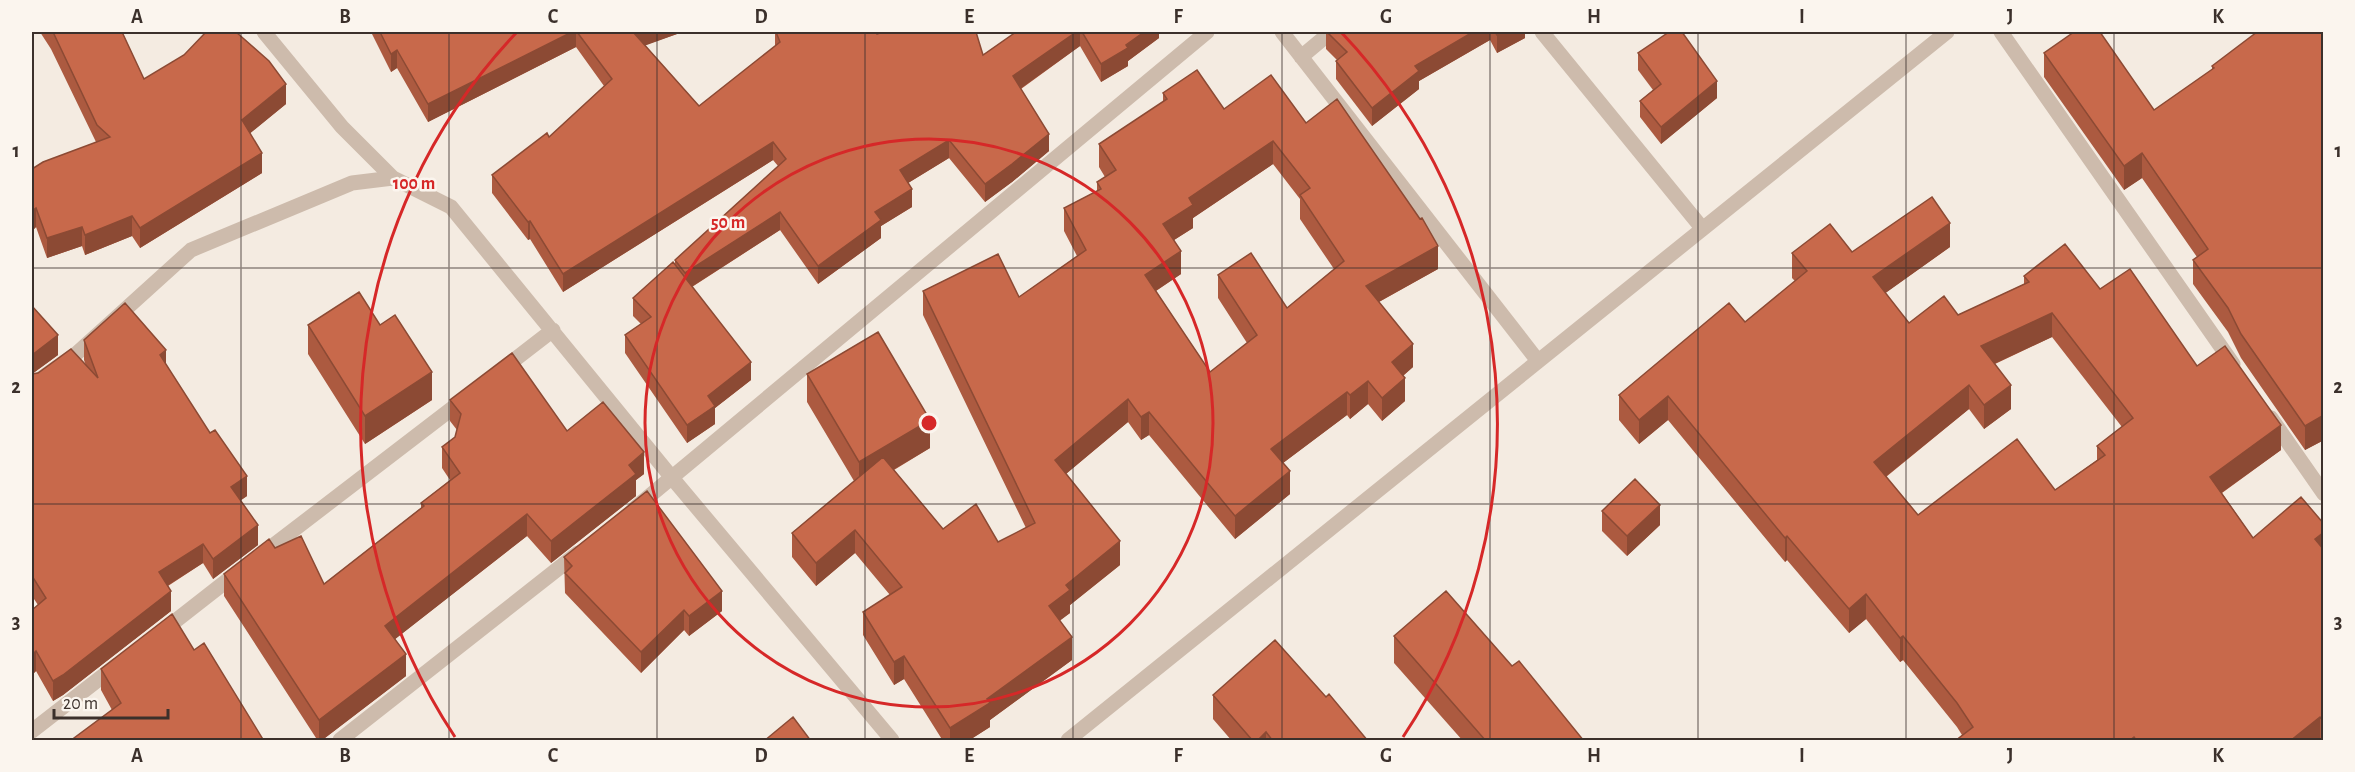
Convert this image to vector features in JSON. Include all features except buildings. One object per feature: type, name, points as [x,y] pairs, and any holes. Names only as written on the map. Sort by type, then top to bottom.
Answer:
[{"type":"street","points":[[264,32],[342,127],[393,178],[451,207],[673,479],[892,741]]},
{"type":"street","points":[[625,516],[673,479],[1207,32]]},
{"type":"street","points":[[1282,32],[1538,361]]},
{"type":"street","points":[[1301,57],[1331,32]]},
{"type":"street","points":[[1542,32],[1702,228]]},
{"type":"street","points":[[1068,741],[1947,32]]},
{"type":"street","points":[[2001,32],[2241,376]]},
{"type":"street","points":[[32,385],[76,354],[191,250],[352,183],[393,178]]},
{"type":"street","points":[[145,644],[553,330]]},
{"type":"street","points":[[2262,405],[2324,494]]},
{"type":"street","points":[[340,741],[588,546]]},
{"type":"street","points":[[32,731],[126,658]]}]
